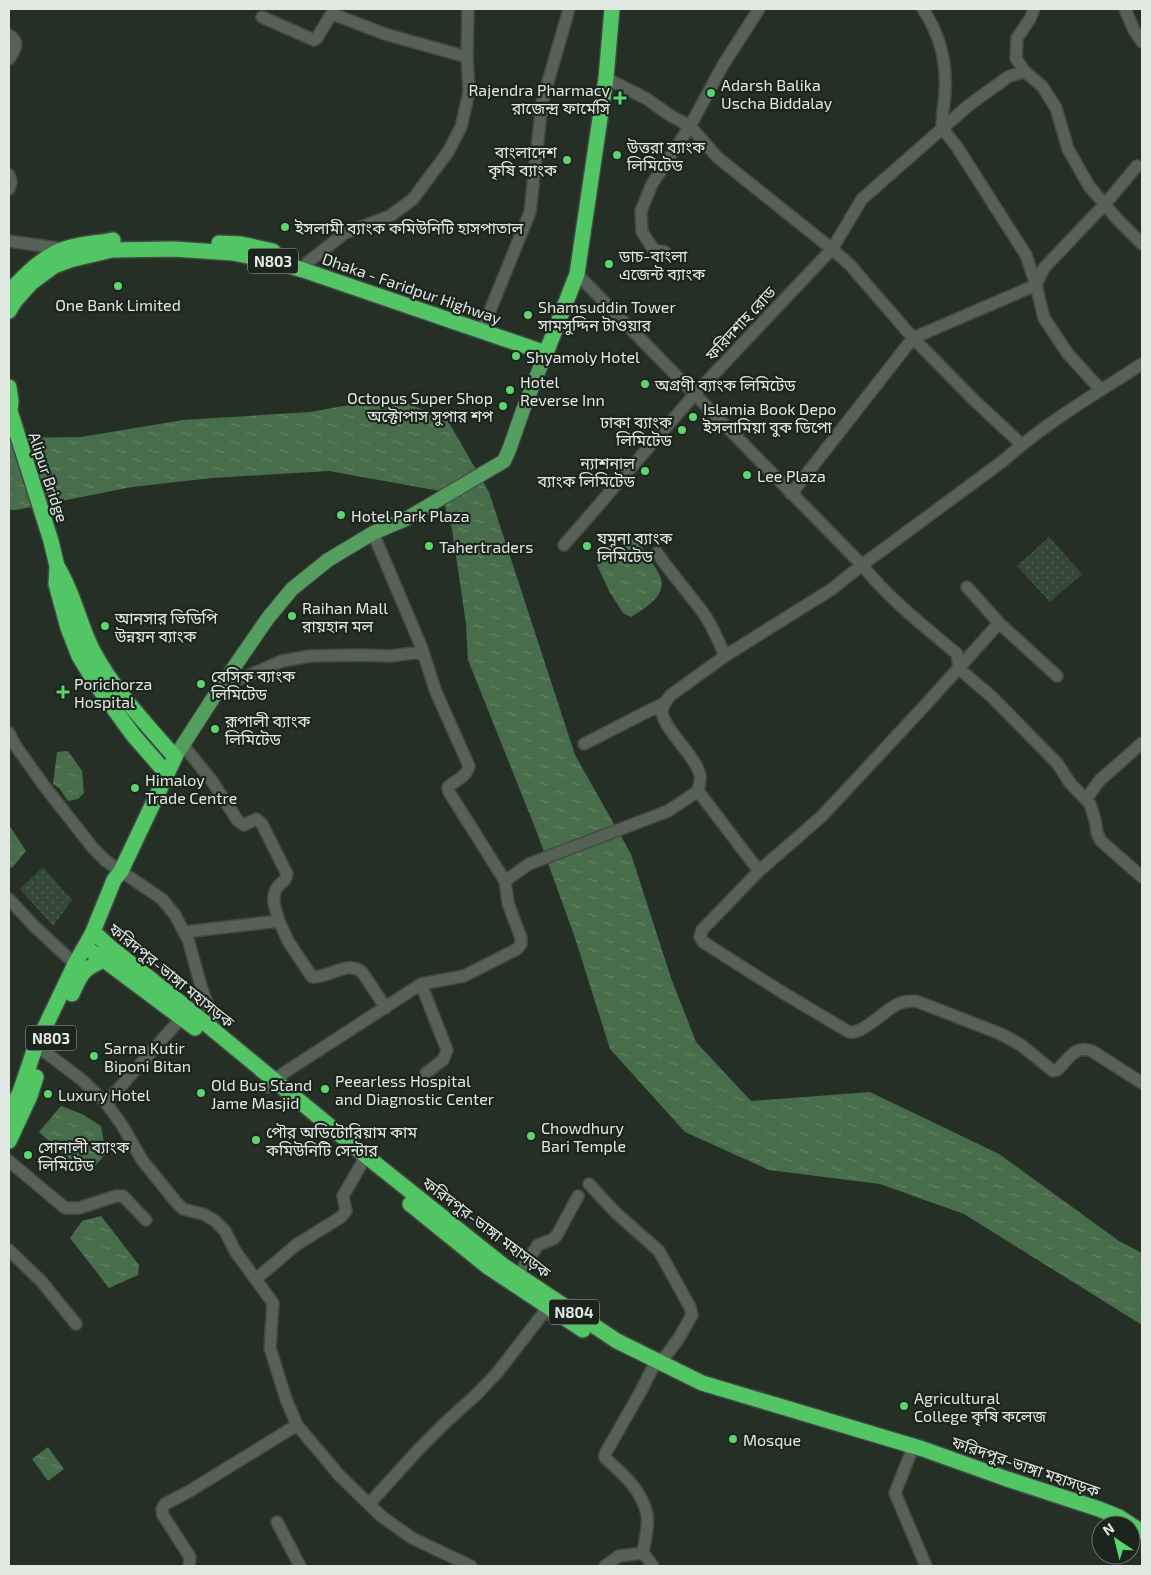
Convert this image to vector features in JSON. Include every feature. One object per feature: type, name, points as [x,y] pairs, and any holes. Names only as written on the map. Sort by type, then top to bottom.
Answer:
[{"type":"highway","points":[[548,348],[577,274],[606,78],[612,9]]},
{"type":"highway","name":"Dhaka - Faridpur Highway","points":[[9,292],[24,276],[48,258],[67,255],[114,240],[241,244],[272,251],[305,266],[548,348]]},
{"type":"highway","name":"Dhaka - Faridpur Highway","points":[[9,311],[31,283],[67,255]]},
{"type":"highway","name":"Dhaka - Faridpur Highway","points":[[305,266],[422,300],[548,348]]},
{"type":"highway","points":[[9,387],[11,415]]},
{"type":"highway","name":"Alipur Bridge","points":[[11,415],[51,541],[57,566]]},
{"type":"highway","points":[[57,566],[66,580],[92,649],[108,675],[179,751]]},
{"type":"highway","points":[[57,566],[56,584],[68,628],[79,656],[96,684],[133,736],[167,774]]},
{"type":"highway","name":"N803","points":[[9,1114],[40,1050],[75,964],[88,941],[114,880],[121,870],[179,751]]},
{"type":"highway","name":"N803","points":[[9,1141],[30,1096],[40,1050],[84,972],[108,954],[103,924],[122,882],[121,870]]},
{"type":"highway","name":"ফরিদপুর-ভাঙ্গা মহাসড়ক","points":[[88,941],[164,997],[211,1028],[271,1083],[491,1263],[551,1303],[618,1341],[654,1365],[765,1406],[910,1450],[1038,1494],[1119,1517],[1142,1532]]},
{"type":"highway","name":"ফরিদপুর-ভাঙ্গা মহাসড়ক","points":[[164,997],[182,1017],[271,1083]]},
{"type":"highway","name":"ফরিদপুর-ভাঙ্গা মহাসড়ক","points":[[491,1263],[518,1275],[551,1303]]},
{"type":"highway","name":"ফরিদপুর-ভাঙ্গা মহাসড়ক","points":[[1038,1494],[1091,1516]]},
{"type":"main road","points":[[179,751],[220,686],[268,618],[292,588],[328,560],[373,533],[406,519],[504,461],[548,348]]},
{"type":"street","points":[[305,266],[345,233],[390,216],[412,198],[448,152],[461,127],[469,92],[467,57],[468,9]]},
{"type":"street","points":[[485,324],[530,212],[542,103],[569,9]]},
{"type":"street","points":[[665,252],[654,250],[642,232],[641,212],[652,184],[690,126],[723,65],[759,9]]},
{"type":"street","points":[[923,9],[934,27],[944,57],[945,92],[942,128],[957,147],[1026,255],[1044,318],[1068,354],[1101,390]]},
{"type":"street","points":[[1034,9],[1018,38],[1016,58],[1024,71],[1042,86],[1056,108],[1068,150],[1089,186],[1142,244]]},
{"type":"street","points":[[1125,9],[1134,30],[1142,42]]},
{"type":"street","points":[[262,18],[314,40],[332,14],[384,34],[467,57]]},
{"type":"street","points":[[9,35],[17,47],[9,59]]},
{"type":"street","name":"ফরিদশাহ রোড","points":[[564,545],[694,395],[832,249],[862,199],[969,105],[1008,77],[1024,71]]},
{"type":"street","points":[[606,78],[647,99],[671,116],[690,126],[717,157],[832,249],[850,265],[912,338],[1021,444]]},
{"type":"street","points":[[791,494],[912,338],[1036,286],[1044,268],[1105,204],[1137,166]]},
{"type":"street","points":[[9,176],[11,182],[9,189]]},
{"type":"street","points":[[9,241],[67,255]]},
{"type":"street","points":[[577,274],[862,565],[877,583],[899,605],[957,654],[959,668],[991,696],[1057,763],[1070,783],[1086,798],[1090,804],[1097,833],[1101,841],[1142,877]]},
{"type":"street","points":[[584,744],[664,703],[671,695],[725,656],[832,589],[1003,461],[1021,444],[1142,364]]},
{"type":"street","points":[[271,1083],[421,984],[464,976],[517,949],[521,944],[521,938],[508,903],[505,881],[449,792],[448,787],[465,776],[469,766],[436,692],[423,652],[373,533]]},
{"type":"street","points":[[658,553],[702,610],[725,656]]},
{"type":"street","points":[[967,587],[999,623],[1057,676]]},
{"type":"street","points":[[999,623],[822,816],[759,871],[702,930],[700,937],[702,942],[852,1033],[862,1029],[898,1004],[906,1001],[916,1001],[1002,1034],[1021,1045],[1053,1071],[1057,1070],[1076,1051],[1085,1049],[1092,1051],[1142,1083]]},
{"type":"street","points":[[220,686],[282,662],[310,656],[389,656],[423,652]]},
{"type":"street","points":[[664,703],[662,711],[665,720],[696,765],[700,776],[698,791],[759,871]]},
{"type":"street","points":[[9,733],[15,745],[45,787],[93,848],[106,861],[162,899],[175,915],[188,939],[212,1017],[211,1028]]},
{"type":"street","points":[[1086,798],[1100,780],[1142,743]]},
{"type":"street","points":[[179,751],[212,781],[238,822],[244,825],[256,819],[262,824],[286,874],[286,878],[274,892],[273,897],[279,921],[288,941],[312,977],[322,977],[350,967],[356,968],[362,972],[386,1008]]},
{"type":"street","points":[[505,881],[530,864],[668,812],[698,791]]},
{"type":"street","points":[[9,899],[34,926],[75,964]]},
{"type":"street","points":[[184,932],[279,921]]},
{"type":"street","points":[[421,984],[447,1050],[443,1060],[426,1073]]},
{"type":"street","points":[[106,1103],[182,1017]]},
{"type":"street","points":[[40,1050],[82,1080],[106,1103],[122,1125],[142,1160],[183,1209],[203,1214],[214,1220],[225,1231],[235,1251],[273,1303],[270,1348],[286,1399],[297,1425],[339,1475],[382,1516],[412,1538],[471,1566]]},
{"type":"street","points":[[256,1279],[296,1245],[341,1217],[346,1211],[343,1196],[364,1160]]},
{"type":"street","points":[[9,1161],[65,1208],[79,1208],[116,1196],[123,1196],[146,1220]]},
{"type":"street","points":[[589,1184],[615,1212],[659,1251],[690,1307],[692,1315],[679,1338],[665,1357],[654,1365],[605,1454],[605,1458],[630,1481],[641,1496],[647,1515],[647,1531],[643,1553],[653,1566]]},
{"type":"street","points":[[518,1275],[538,1245],[553,1239],[557,1235],[578,1196]]},
{"type":"street","points":[[9,1250],[42,1282],[76,1324]]},
{"type":"street","points":[[369,1504],[420,1448],[497,1373],[551,1303]]},
{"type":"street","points":[[189,1566],[190,1558],[163,1515],[162,1509],[165,1504],[205,1482],[297,1425]]},
{"type":"street","points":[[910,1450],[895,1493],[926,1566]]},
{"type":"street","points":[[277,1522],[300,1566]]},
{"type":"street","points":[[605,1566],[619,1556],[643,1553]]},
{"type":"shaded area","points":[[1049,537],[1082,574],[1050,602],[1017,566]]},
{"type":"shaded area","points":[[43,867],[72,900],[53,926],[20,889]]},
{"type":"water","points":[[394,397],[448,421],[489,492],[575,755],[631,854],[671,978],[696,1042],[751,1101],[870,1092],[999,1154],[1119,1241],[1142,1253],[1142,1325],[964,1214],[880,1184],[769,1170],[685,1132],[610,1049],[575,938],[536,830],[468,660],[466,624],[452,529],[440,491],[329,471],[212,478],[132,487],[9,510],[9,438],[81,437],[183,420],[310,412]]},
{"type":"water","points":[[632,539],[646,553],[658,572],[662,583],[661,590],[654,601],[631,617],[623,613],[609,591],[597,565],[610,556],[613,557],[620,545]]},
{"type":"water","points":[[68,751],[82,771],[84,793],[78,799],[68,801],[59,788],[53,784],[57,752]]},
{"type":"water","points":[[9,825],[26,851],[12,868],[9,866]]},
{"type":"water","points":[[61,1106],[82,1114],[101,1126],[106,1153],[96,1165],[82,1171],[39,1132]]},
{"type":"water","points":[[101,1216],[139,1265],[138,1275],[109,1288],[70,1238],[82,1221]]},
{"type":"water","points":[[48,1447],[64,1469],[48,1481],[32,1459]]},
{"type":"place","name":"Adarsh Balika Uscha Biddalay","points":[[711,93]]},
{"type":"place","name":"Rajendra Pharmacy রাজেন্দ্র ফার্মেসি","points":[[620,98]]},
{"type":"place","name":"উত্তরা ব্যাংক লিমিটেড","points":[[617,155]]},
{"type":"place","name":"বাংলাদেশ কৃষি ব্যাংক","points":[[567,160]]},
{"type":"place","name":"ইসলামী ব্যাংক কমিউনিটি হাসপাতাল","points":[[285,227]]},
{"type":"place","name":"ডাচ-বাংলা এজেন্ট ব্যাংক","points":[[609,264]]},
{"type":"place","name":"One Bank Limited","points":[[118,286]]},
{"type":"place","name":"Shamsuddin Tower সামসুদ্দিন টাওয়ার","points":[[528,315]]},
{"type":"place","name":"Shyamoly Hotel","points":[[516,356]]},
{"type":"place","name":"অগ্রণী ব্যাংক লিমিটেড","points":[[645,384]]},
{"type":"place","name":"Hotel Reverse Inn","points":[[510,390]]},
{"type":"place","name":"Octopus Super Shop অক্টোপাস সুপার শপ","points":[[503,406]]},
{"type":"place","name":"Islamia Book Depo ইসলামিয়া বুক ডিপো","points":[[693,417]]},
{"type":"place","name":"ঢাকা ব্যাংক লিমিটেড","points":[[682,430]]},
{"type":"place","name":"ন্যাশনাল ব্যাংক লিমিটেড","points":[[645,471]]},
{"type":"place","name":"Lee Plaza","points":[[747,475]]},
{"type":"place","name":"Hotel Park Plaza","points":[[341,515]]},
{"type":"place","name":"Tahertraders","points":[[429,546]]},
{"type":"place","name":"যমুনা ব্যাংক লিমিটেড","points":[[587,546]]},
{"type":"place","name":"Raihan Mall রায়হান মল","points":[[292,616]]},
{"type":"place","name":"আনসার ভিডিপি উন্নয়ন ব্যাংক","points":[[105,626]]},
{"type":"place","name":"বেসিক ব্যাংক লিমিটেড","points":[[201,684]]},
{"type":"place","name":"Porichorza Hospital","points":[[63,692]]},
{"type":"place","name":"রূপালী ব্যাংক লিমিটেড","points":[[215,729]]},
{"type":"place","name":"Himaloy Trade Centre","points":[[135,788]]},
{"type":"place","name":"Sarna Kutir Biponi Bitan","points":[[94,1056]]},
{"type":"place","name":"Peearless Hospital and Diagnostic Center","points":[[325,1089]]},
{"type":"place","name":"Old Bus Stand Jame Masjid","points":[[201,1093]]},
{"type":"place","name":"Luxury Hotel","points":[[48,1094]]},
{"type":"place","name":"Chowdhury Bari Temple","points":[[531,1136]]},
{"type":"place","name":"পৌর অডিটোরিয়াম কাম কমিউনিটি সেন্টার","points":[[256,1140]]},
{"type":"place","name":"সোনালী ব্যাংক লিমিটেড","points":[[28,1155]]},
{"type":"place","name":"Agricultural College কৃষি কলেজ","points":[[904,1406]]},
{"type":"place","name":"Mosque","points":[[733,1439]]}]
